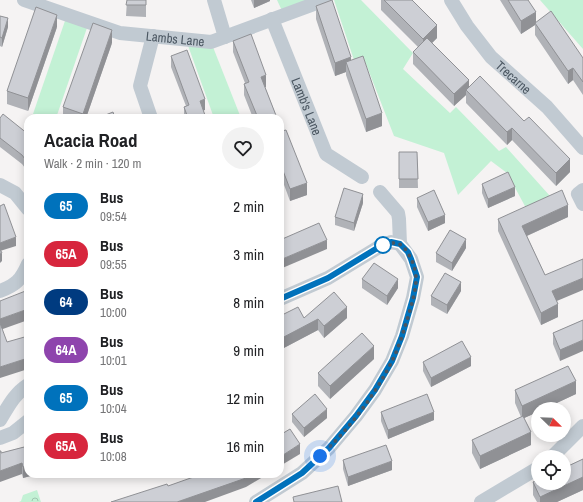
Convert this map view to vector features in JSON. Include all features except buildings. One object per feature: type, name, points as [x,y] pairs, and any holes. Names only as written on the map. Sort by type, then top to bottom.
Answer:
[{"type":"street","name":"Lambs Lane","points":[[24,0],[120,33],[211,42],[325,0]]},
{"type":"street","points":[[214,0],[225,37]]},
{"type":"street","name":"Trecarne","points":[[451,0],[467,26],[490,57],[547,107],[583,148]]},
{"type":"street","name":"Lamb's Lane","points":[[272,19],[326,154],[362,177]]},
{"type":"street","points":[[150,114],[140,86],[153,36]]},
{"type":"street","points":[[0,185],[15,193],[24,204]]},
{"type":"street","points":[[583,190],[578,194],[583,204]]},
{"type":"street","points":[[256,502],[302,473],[329,448],[356,416],[375,390],[392,361],[404,330],[417,277],[411,259],[400,244],[398,213],[380,192]]},
{"type":"street","points":[[284,297],[328,278],[379,247],[391,242],[400,244]]},
{"type":"street","points":[[0,291],[14,286],[24,273]]},
{"type":"street","points":[[0,420],[11,401],[24,387]]},
{"type":"street","points":[[0,438],[13,433],[24,424]]},
{"type":"street","points":[[559,450],[583,426]]},
{"type":"street","points":[[481,502],[531,472]]},
{"type":"green space","points":[[277,0],[312,0],[284,15]]},
{"type":"green space","points":[[334,0],[361,0],[413,53],[403,69],[450,113],[456,107],[499,151],[506,147],[550,196],[526,208],[507,173],[491,161],[458,195],[444,153],[394,136],[366,64],[356,66]]},
{"type":"green space","points":[[540,0],[583,0],[583,49]]},
{"type":"green space","points":[[67,15],[89,22],[57,114],[33,114]]},
{"type":"green space","points":[[186,40],[211,42],[239,114],[213,114]]},
{"type":"green space","points":[[37,490],[41,502],[19,502],[21,501],[23,495]]},
{"type":"bus line","name":"65","points":[[256,502],[302,473],[329,448],[356,416],[375,390],[392,361],[402,336],[413,298],[417,277],[408,252],[400,244],[391,242],[379,247],[328,278],[284,297]]},
{"type":"route","points":[[320,456],[329,448],[356,416],[375,390],[392,361],[402,336],[413,298],[417,277],[408,252],[400,244],[391,242],[379,247],[383,245]]}]
